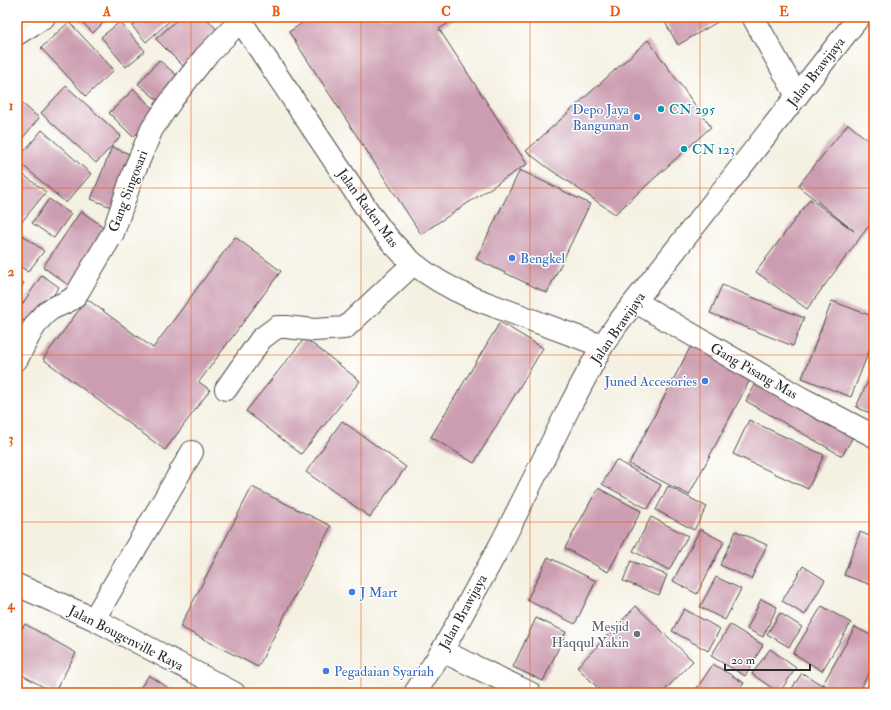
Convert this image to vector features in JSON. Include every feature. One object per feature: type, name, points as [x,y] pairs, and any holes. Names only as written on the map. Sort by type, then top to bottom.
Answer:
[{"type":"street","points":[[17,34],[44,17]]},
{"type":"street","points":[[753,17],[797,96]]},
{"type":"street","name":"Jalan Brawijaya","points":[[415,693],[442,652],[503,540],[570,406],[602,346],[618,323],[859,17]]},
{"type":"street","name":"Jalan Raden Mas","points":[[239,19],[382,232],[413,264],[431,277],[464,294],[602,346]]},
{"type":"street","name":"Gang Singosari","points":[[17,359],[34,327],[45,314],[76,295],[113,234],[133,174],[152,129],[204,57],[239,19]]},
{"type":"street","points":[[226,389],[262,340],[277,327],[314,330],[345,328],[413,264]]},
{"type":"street","name":"Gang Pisang Mas","points":[[636,302],[801,398],[874,436]]},
{"type":"street","points":[[94,619],[192,452]]},
{"type":"street","name":"Jalan Bougenville Raya","points":[[17,585],[94,619],[234,693]]},
{"type":"street","points":[[442,652],[530,693]]},
{"type":"building","points":[[77,17],[109,17],[93,33]]},
{"type":"building","points":[[143,17],[174,17],[146,42],[132,26]]},
{"type":"building","points":[[180,17],[205,17],[222,35],[186,69],[156,39]]},
{"type":"building","points":[[311,17],[458,17],[439,29],[527,164],[421,234],[289,32]]},
{"type":"building","points":[[662,17],[726,17],[678,45]]},
{"type":"building","points":[[69,22],[114,70],[86,96],[41,48]]},
{"type":"building","points":[[120,22],[145,51],[126,67],[101,37]]},
{"type":"building","points":[[648,40],[711,127],[615,214],[526,151]]},
{"type":"building","points":[[159,60],[180,78],[160,102],[138,84]]},
{"type":"building","points":[[66,86],[121,136],[96,163],[41,113]]},
{"type":"building","points":[[134,89],[157,113],[133,137],[109,113]]},
{"type":"building","points":[[17,99],[39,118],[17,145]]},
{"type":"building","points":[[848,124],[874,145],[874,219],[807,309],[756,272],[810,199],[854,231],[798,186]]},
{"type":"building","points":[[42,130],[91,174],[66,203],[17,160]]},
{"type":"building","points":[[112,147],[137,157],[116,209],[91,199]]},
{"type":"building","points":[[17,170],[46,192],[20,224],[17,222]]},
{"type":"building","points":[[520,170],[590,204],[547,293],[476,259]]},
{"type":"building","points":[[49,199],[71,214],[54,238],[32,223]]},
{"type":"building","points":[[81,211],[112,233],[74,289],[43,267]]},
{"type":"building","points":[[17,231],[44,251],[28,272],[17,264]]},
{"type":"building","points":[[235,237],[281,271],[199,382],[210,390],[165,450],[43,359],[87,299],[153,348]]},
{"type":"building","points":[[42,275],[59,287],[32,326],[17,316],[17,312]]},
{"type":"building","points":[[17,279],[24,283],[17,294]]},
{"type":"building","points":[[722,285],[804,318],[793,346],[710,313]]},
{"type":"building","points":[[832,301],[874,317],[874,338],[851,397],[802,378]]},
{"type":"building","points":[[500,322],[543,348],[474,463],[431,437]]},
{"type":"building","points":[[305,338],[360,381],[301,454],[246,411]]},
{"type":"building","points":[[693,342],[753,374],[689,495],[629,464]]},
{"type":"building","points":[[874,368],[874,415],[856,407]]},
{"type":"building","points":[[758,380],[854,435],[842,456],[746,401]]},
{"type":"building","points":[[749,420],[824,455],[808,489],[733,454]]},
{"type":"building","points":[[342,421],[406,467],[370,517],[306,472]]},
{"type":"building","points":[[616,460],[661,485],[648,509],[602,484]]},
{"type":"building","points":[[668,486],[707,507],[694,530],[656,510]]},
{"type":"building","points":[[252,487],[331,526],[258,667],[180,627]]},
{"type":"building","points":[[598,488],[641,511],[608,572],[565,548]]},
{"type":"building","points":[[651,517],[688,536],[669,570],[633,551]]},
{"type":"building","points":[[700,529],[724,542],[697,594],[673,581]]},
{"type":"building","points":[[736,531],[767,545],[751,579],[720,565]]},
{"type":"building","points":[[860,532],[874,538],[874,586],[844,575]]},
{"type":"building","points":[[548,557],[596,581],[575,624],[527,600]]},
{"type":"building","points":[[631,561],[667,575],[659,595],[623,581]]},
{"type":"building","points":[[803,566],[825,580],[805,615],[782,601]]},
{"type":"building","points":[[716,577],[741,589],[725,620],[700,607]]},
{"type":"building","points":[[761,599],[777,607],[763,637],[747,629]]},
{"type":"building","name":"Mesjid Haqqul Yakin","points":[[636,606],[693,661],[662,693],[603,693],[577,667]]},
{"type":"building","points":[[822,606],[851,623],[822,671],[793,653]]},
{"type":"building","points":[[684,609],[720,629],[708,651],[672,631]]},
{"type":"building","points":[[780,613],[802,627],[789,647],[767,634]]},
{"type":"building","points":[[536,618],[566,632],[543,681],[513,667]]},
{"type":"building","points":[[25,624],[76,653],[54,693],[17,672],[17,637]]},
{"type":"building","points":[[730,625],[763,645],[745,676],[711,656]]},
{"type":"building","points":[[855,627],[874,637],[874,664],[858,693],[840,693],[823,684]]},
{"type":"building","points":[[770,649],[796,668],[779,693],[752,674]]},
{"type":"building","points":[[713,664],[744,683],[737,693],[694,693]]},
{"type":"building","points":[[802,673],[827,688],[823,693],[789,693]]},
{"type":"building","points":[[149,675],[176,693],[137,693]]},
{"type":"place","name":"CN 295","points":[[661,109]]},
{"type":"place","name":"Depo Jaya Bangunan","points":[[637,117]]},
{"type":"place","name":"CN 123","points":[[684,149]]},
{"type":"place","name":"Bengkel","points":[[512,258]]},
{"type":"place","name":"Juned Accesories","points":[[705,381]]},
{"type":"place","name":"J Mart","points":[[352,592]]},
{"type":"place","name":"Mesjid Haqqul Yakin","points":[[637,634]]},
{"type":"place","name":"Pegadaian Syariah","points":[[326,671]]}]
